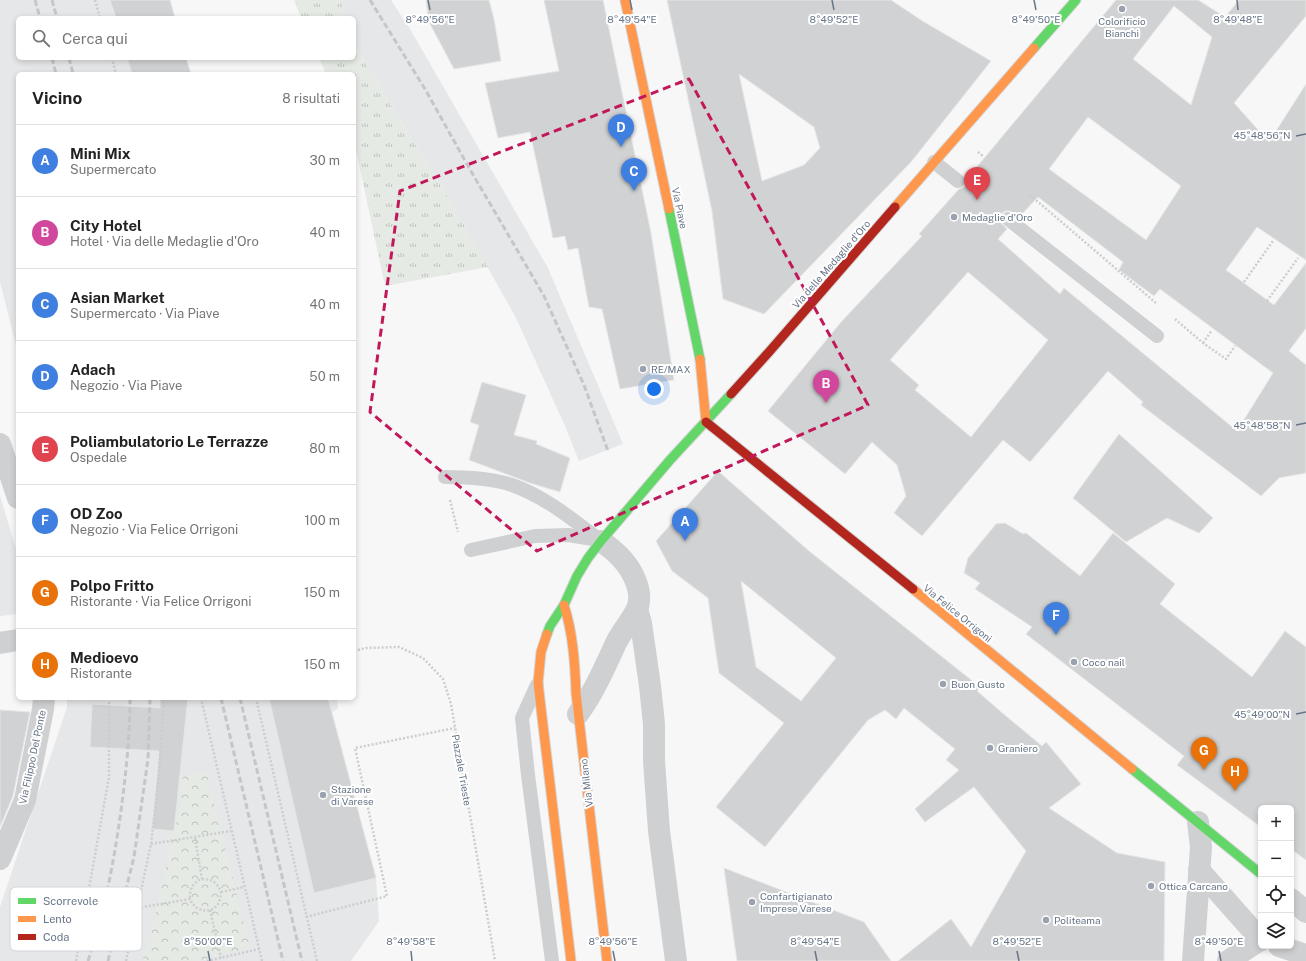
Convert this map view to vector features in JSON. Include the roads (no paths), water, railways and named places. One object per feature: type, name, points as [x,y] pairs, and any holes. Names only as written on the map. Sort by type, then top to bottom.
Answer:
[{"type":"main road","name":"Via Piave","points":[[626,0],[700,359],[706,422]]},
{"type":"main road","name":"Via delle Medaglie d'Oro","points":[[601,541],[670,460],[769,352],[1076,0]]},
{"type":"main road","name":"Via Felice Orrigoni","points":[[706,422],[1258,872]]},
{"type":"main road","points":[[572,961],[538,683],[541,652],[550,626],[564,605],[568,592],[577,576],[601,541]]},
{"type":"main road","name":"Via Milano","points":[[564,605],[570,622],[574,649],[578,714],[607,961]]},
{"type":"street","points":[[0,444],[16,492]]},
{"type":"street","points":[[578,714],[599,681],[618,639],[637,609],[639,603],[639,593],[633,576],[623,560],[601,541]]},
{"type":"street","points":[[637,609],[641,623],[650,686],[654,724],[654,761],[659,831],[676,961]]},
{"type":"street","points":[[0,643],[16,640]]},
{"type":"street","name":"Via Filippo Del Ponte","points":[[0,859],[25,800],[44,700]]},
{"type":"street","points":[[1193,961],[1201,847],[1198,822]]},
{"type":"street","points":[[1199,870],[1258,932]]},
{"type":"street","points":[[1294,902],[1306,912]]},
{"type":"street","points":[[1228,961],[1258,946]]},
{"type":"street","points":[[1288,949],[1306,955]]},
{"type":"lane","points":[[934,162],[958,181]]},
{"type":"lane","points":[[1008,219],[1156,336]]},
{"type":"lane","points":[[445,476],[480,479],[512,485],[536,495],[559,509],[601,541]]},
{"type":"lane","points":[[471,550],[535,536],[568,535],[601,541]]},
{"type":"lane","points":[[538,683],[522,718],[552,961]]},
{"type":"railway","points":[[35,0],[39,16]]},
{"type":"railway","points":[[52,0],[56,16]]},
{"type":"railway","points":[[370,0],[425,89],[544,296],[584,385],[608,451]]},
{"type":"railway","points":[[52,60],[56,72]]},
{"type":"railway","points":[[70,60],[72,72]]},
{"type":"railway","points":[[108,887],[123,795],[127,759],[130,700]]},
{"type":"railway","points":[[126,887],[134,857],[148,759],[150,700]]},
{"type":"railway","points":[[221,700],[283,961]]},
{"type":"railway","points":[[240,700],[302,961]]},
{"type":"railway","points":[[88,961],[91,951]]},
{"type":"railway","points":[[108,961],[110,951]]},
{"type":"place","name":"Colorificio Bianchi","points":[[1122,9]]},
{"type":"place","name":"Adach","points":[[621,147]]},
{"type":"place","name":"Asian Market","points":[[634,191]]},
{"type":"place","name":"Poliambulatorio Le Terrazze","points":[[977,200]]},
{"type":"place","name":"Medaglie d'Oro","points":[[954,217]]},
{"type":"place","name":"RE/MAX","points":[[643,369]]},
{"type":"place","name":"City Hotel","points":[[826,403]]},
{"type":"place","name":"Mini Mix","points":[[685,541]]},
{"type":"place","name":"OD Zoo","points":[[1056,635]]},
{"type":"place","name":"Coco nail","points":[[1074,662]]},
{"type":"place","name":"Buon Gusto","points":[[943,684]]},
{"type":"place","name":"Graniero","points":[[990,748]]},
{"type":"place","name":"Polpo Fritto","points":[[1204,770]]},
{"type":"place","name":"Medioevo","points":[[1235,791]]},
{"type":"place","name":"Stazione di Varese","points":[[323,795]]},
{"type":"place","name":"Ottica Carcano","points":[[1151,886]]},
{"type":"place","name":"Confartigianato Imprese Varese","points":[[752,902]]},
{"type":"place","name":"Politeama","points":[[1046,920]]}]
